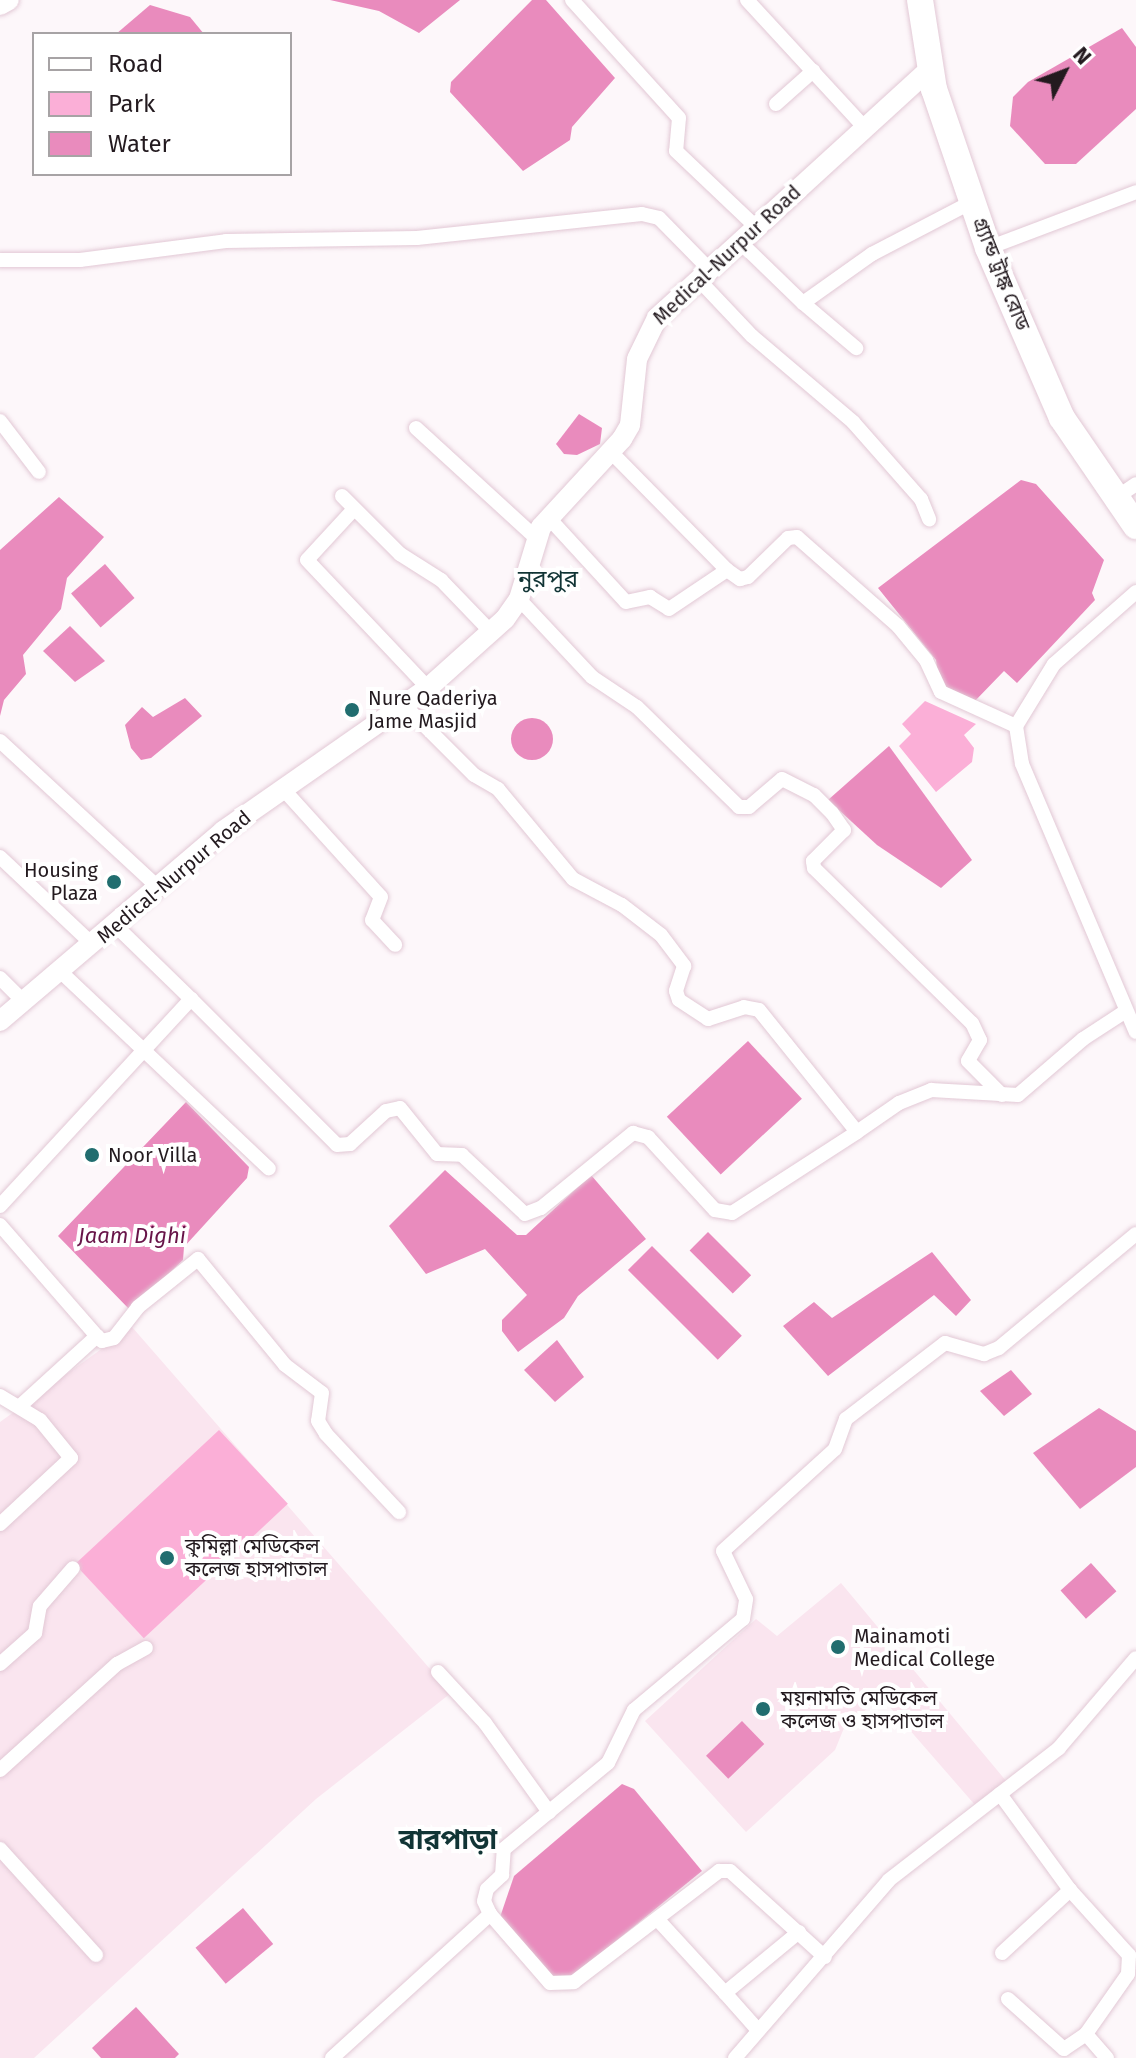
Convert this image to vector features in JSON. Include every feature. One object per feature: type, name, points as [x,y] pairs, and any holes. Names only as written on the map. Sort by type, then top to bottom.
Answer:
[{"type":"highway","name":"গ্র্যান্ড ট্রাঙ্ক রোড","points":[[920,0],[929,70],[988,248],[1062,418],[1126,491],[1136,526]]},
{"type":"street","points":[[0,5],[9,0]]},
{"type":"street","points":[[572,0],[679,118],[676,151],[756,227]]},
{"type":"street","points":[[747,0],[864,127]]},
{"type":"street","name":"Medical-Nurpur Road","points":[[0,1021],[116,926],[223,831],[428,688],[490,631],[519,599],[535,537],[548,517],[611,452],[630,425],[637,359],[648,330],[929,70]]},
{"type":"street","points":[[776,104],[813,71]]},
{"type":"street","points":[[988,248],[1136,192]]},
{"type":"street","points":[[803,303],[872,254],[972,202]]},
{"type":"street","points":[[0,260],[80,260],[226,241],[417,238],[642,214],[659,218],[752,336],[853,422],[921,499],[929,519]]},
{"type":"street","points":[[740,242],[803,303],[856,348]]},
{"type":"street","points":[[0,421],[39,472]]},
{"type":"street","points":[[416,428],[535,537]]},
{"type":"street","points":[[611,452],[727,570],[740,579],[748,577],[788,538],[805,541],[907,635],[941,692],[1016,726]]},
{"type":"street","points":[[342,496],[400,554],[441,580],[490,631]]},
{"type":"street","points":[[354,509],[307,560],[428,688]]},
{"type":"street","points":[[548,517],[630,605],[650,597],[664,607],[673,607],[727,570]]},
{"type":"street","points":[[1136,592],[1054,664],[1016,726],[1022,764],[1136,1032]]},
{"type":"street","points":[[519,599],[592,677],[637,707],[739,807],[749,807],[782,779],[814,795],[832,813],[844,830],[813,861],[814,868],[972,1023],[980,1040],[968,1061],[1002,1096]]},
{"type":"street","points":[[404,705],[474,775],[498,789],[573,879],[622,905],[661,935],[684,966],[676,991],[679,1000],[708,1019],[744,1007],[759,1010],[857,1132]]},
{"type":"street","points":[[0,741],[159,888]]},
{"type":"street","points":[[284,790],[381,897],[372,920],[395,945]]},
{"type":"street","points":[[0,857],[93,945]]},
{"type":"street","points":[[116,926],[337,1145],[350,1144],[386,1111],[400,1108],[437,1154],[462,1155],[525,1214],[541,1208],[633,1133],[641,1133],[657,1147],[707,1203],[732,1213],[899,1103],[931,1090],[1002,1096],[1029,1088],[1083,1039],[1126,1011]]},
{"type":"street","points":[[61,972],[269,1169]]},
{"type":"street","points":[[0,978],[24,1002]]},
{"type":"street","points":[[0,1206],[191,999]]},
{"type":"street","points":[[0,1225],[102,1341],[114,1338],[138,1307],[198,1259],[285,1365],[322,1393],[318,1421],[326,1434],[399,1512]]},
{"type":"street","points":[[825,1957],[730,1871],[719,1871],[659,1921],[582,1977],[560,1985],[550,1983],[490,1914],[484,1901],[487,1889],[502,1875],[504,1849],[608,1763],[634,1710],[743,1619],[746,1599],[723,1551],[835,1449],[846,1419],[945,1343],[984,1354],[999,1348],[1136,1234]]},
{"type":"street","points":[[19,1407],[97,1336]]},
{"type":"street","points":[[0,1396],[40,1420],[71,1458],[0,1524]]},
{"type":"street","points":[[0,1664],[35,1633],[40,1606],[73,1568]]},
{"type":"street","points":[[0,1770],[89,1688],[146,1648]]},
{"type":"street","points":[[735,2058],[889,1880],[1059,1748],[1136,1658]]},
{"type":"street","points":[[438,1672],[485,1723],[549,1812]]},
{"type":"street","points":[[1000,1794],[1070,1890],[1132,1952],[1128,1974],[1086,2034],[1064,2049],[1008,1999]]},
{"type":"street","points":[[0,1849],[96,1955]]},
{"type":"street","points":[[1002,1953],[1070,1890]]},
{"type":"street","points":[[332,2058],[490,1914]]},
{"type":"street","points":[[659,1921],[757,2029]]},
{"type":"street","points":[[725,1993],[799,1932]]},
{"type":"street","points":[[1086,2034],[1107,2058]]},
{"type":"shaded area","name":"কুমিল্লা মেডিকেল কলেজ হাসপাতাল","points":[[132,1327],[451,1693],[316,1799],[34,2058],[0,2058],[0,1422]]},
{"type":"shaded area","name":"ময়নামতি মেডিকেল কলেজ ও হাসপাতাল","points":[[841,1583],[1007,1782],[975,1805],[881,1697],[844,1728],[835,1750],[746,1832],[645,1721],[756,1619],[777,1636]]},
{"type":"green space","points":[[925,701],[976,724],[964,735],[974,748],[972,762],[936,792],[899,746],[911,734],[902,724]]},
{"type":"green space","points":[[219,1430],[288,1504],[144,1638],[75,1564]]},
{"type":"water","points":[[330,0],[460,0],[419,33],[379,11]]},
{"type":"water","points":[[532,0],[546,0],[615,78],[572,127],[570,140],[523,171],[450,92],[451,82]]},
{"type":"water","points":[[150,5],[190,17],[202,32],[118,32]]},
{"type":"water","points":[[1122,28],[1136,47],[1136,109],[1076,164],[1045,164],[1010,126],[1013,97],[1028,82]]},
{"type":"water","points":[[579,414],[602,428],[600,444],[577,455],[564,454],[556,444]]},
{"type":"water","points":[[1021,480],[1036,484],[1104,560],[1092,593],[1095,600],[1017,683],[1004,671],[972,704],[939,684],[936,660],[878,588]]},
{"type":"water","points":[[59,497],[104,537],[67,578],[61,609],[23,655],[26,674],[4,700],[0,716],[0,550]]},
{"type":"water","points":[[105,564],[135,598],[101,627],[71,594]]},
{"type":"water","points":[[70,626],[105,661],[75,682],[43,651]]},
{"type":"water","points":[[185,698],[202,716],[151,758],[141,760],[131,748],[125,725],[142,707],[153,717]]},
{"type":"water","points":[[532,718],[547,724],[553,739],[547,754],[532,760],[517,754],[511,739],[517,724]]},
{"type":"water","points":[[889,746],[972,860],[941,888],[877,845],[828,800]]},
{"type":"water","points":[[748,1041],[802,1099],[721,1174],[667,1117]]},
{"type":"water","name":"Jaam Dighi","points":[[186,1102],[249,1167],[247,1178],[184,1247],[183,1260],[130,1310],[58,1236]]},
{"type":"water","points":[[445,1170],[517,1235],[526,1235],[591,1175],[646,1239],[578,1296],[564,1318],[518,1352],[502,1331],[502,1320],[527,1295],[485,1249],[426,1274],[389,1226]]},
{"type":"water","points":[[708,1232],[751,1275],[733,1294],[690,1250]]},
{"type":"water","points":[[652,1246],[742,1336],[718,1360],[628,1270]]},
{"type":"water","points":[[932,1252],[971,1300],[956,1316],[934,1295],[828,1376],[783,1326],[814,1302],[832,1318]]},
{"type":"water","points":[[557,1340],[584,1377],[555,1402],[524,1370]]},
{"type":"water","points":[[1011,1370],[1032,1394],[1004,1416],[980,1391]]},
{"type":"water","points":[[1099,1408],[1136,1431],[1136,1467],[1080,1509],[1033,1453]]},
{"type":"water","points":[[1091,1563],[1116,1591],[1086,1619],[1061,1590]]},
{"type":"water","points":[[742,1721],[764,1744],[728,1779],[706,1756]]},
{"type":"water","points":[[622,1784],[634,1789],[702,1871],[556,1990],[496,1929],[514,1876]]},
{"type":"water","points":[[243,1908],[273,1944],[226,1984],[196,1948]]},
{"type":"water","points":[[136,2007],[179,2054],[175,2058],[101,2058],[92,2048]]},
{"type":"place","name":"Nure Qaderiya Jame Masjid","points":[[352,710]]},
{"type":"place","name":"Housing Plaza","points":[[114,882]]},
{"type":"place","name":"Noor Villa","points":[[92,1155]]},
{"type":"place","name":"কুমিল্লা মেডিকেল কলেজ হাসপাতাল","points":[[167,1558]]},
{"type":"place","name":"Mainamoti Medical College","points":[[838,1647]]},
{"type":"place","name":"ময়নামতি মেডিকেল কলেজ ও হাসপাতাল","points":[[763,1709]]},
{"type":"district","name":"নুরপুর","points":[[548,580]]},
{"type":"district","name":"বারপাড়া","points":[[448,1840]]}]
